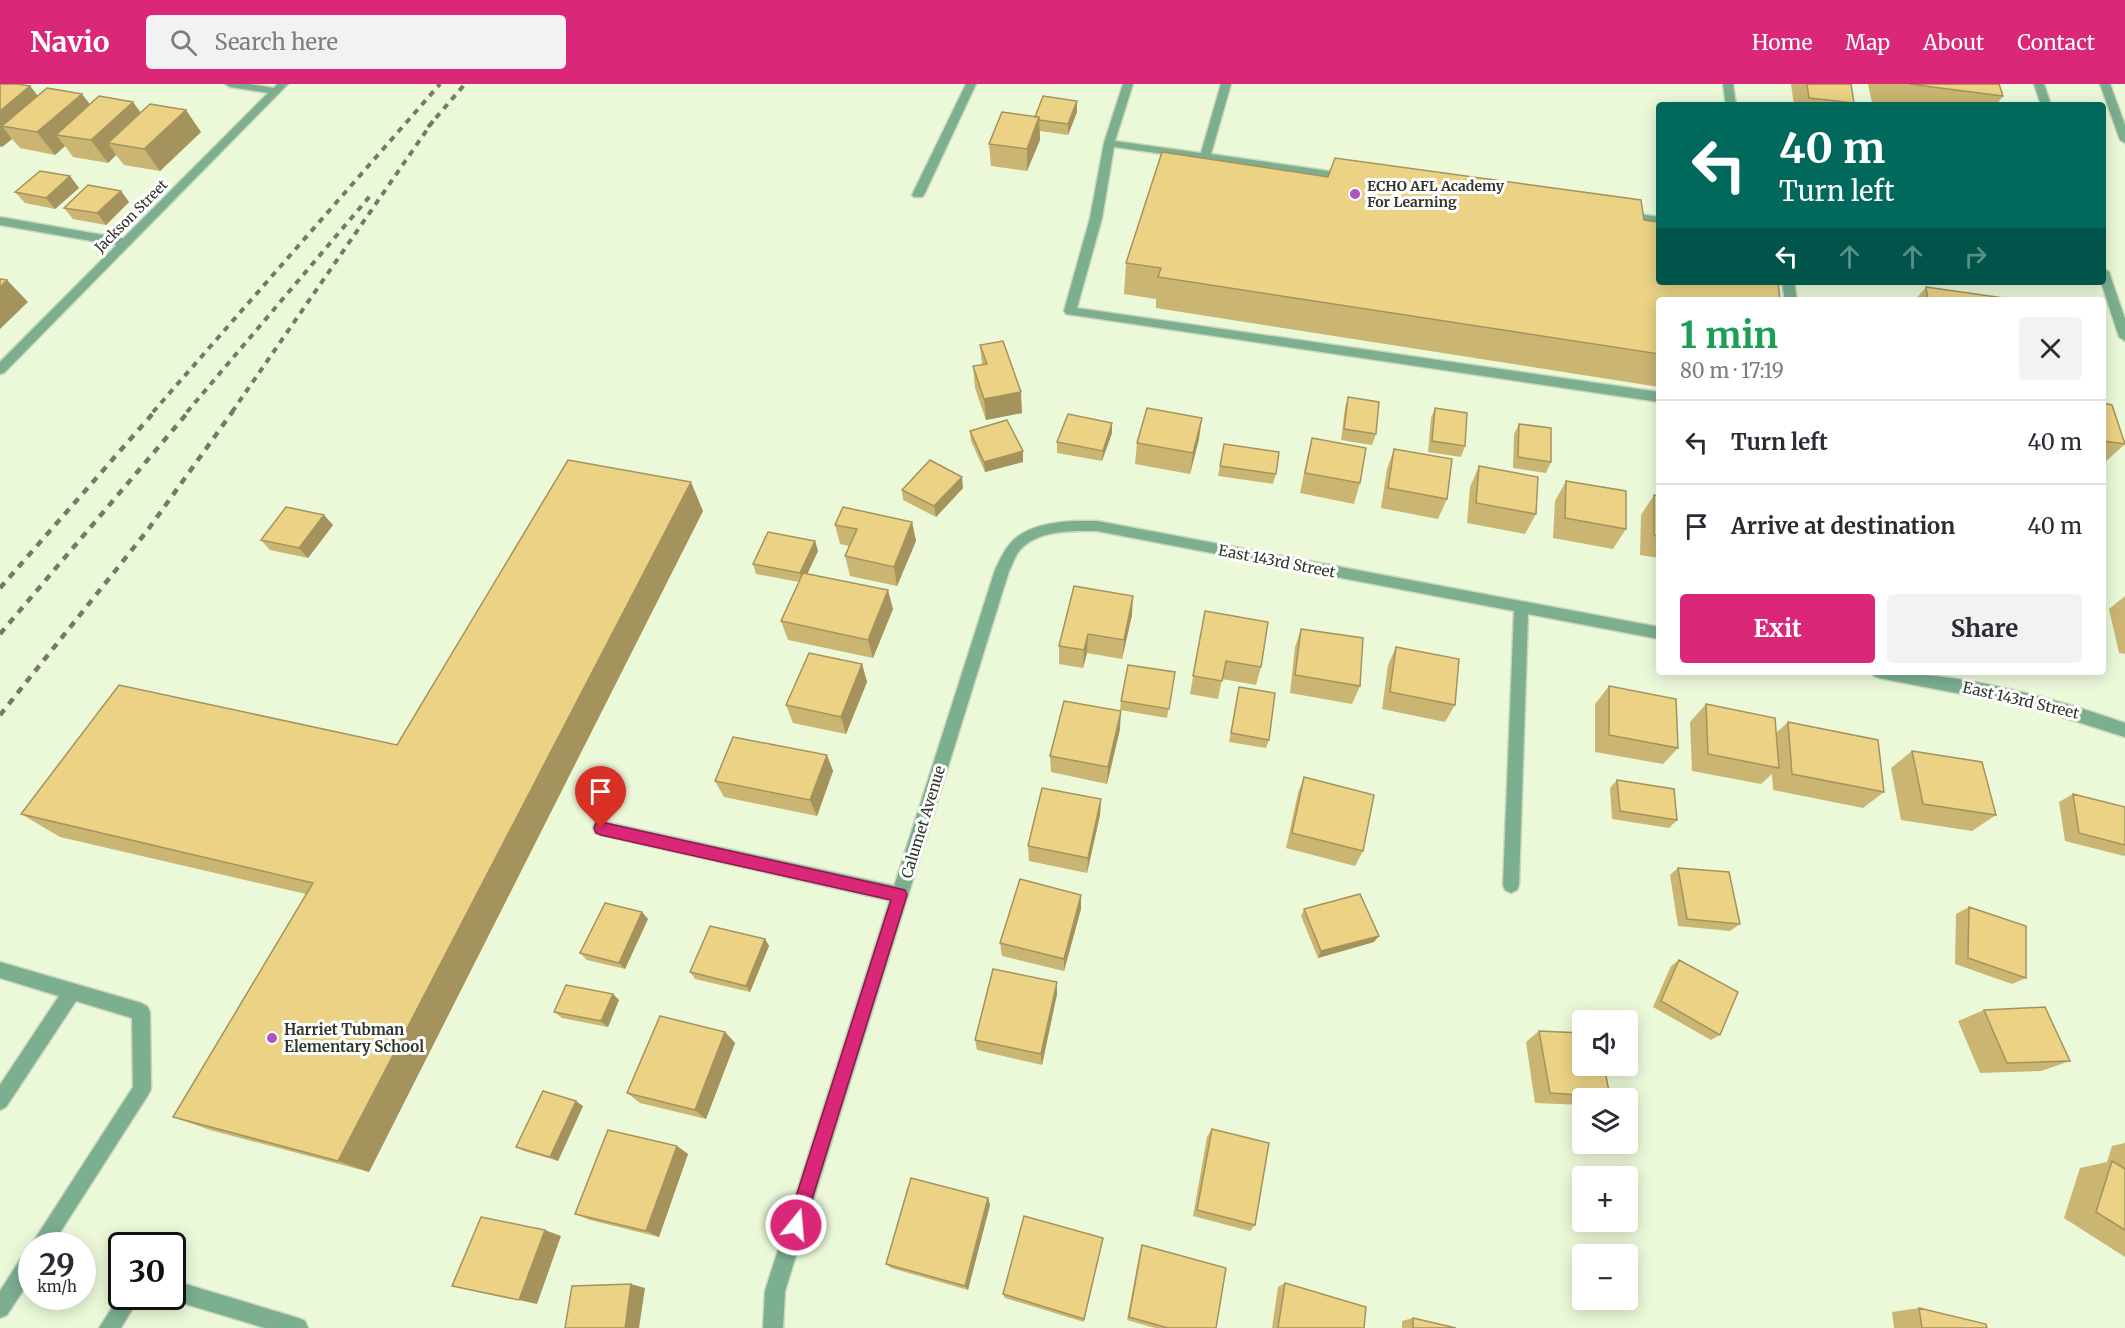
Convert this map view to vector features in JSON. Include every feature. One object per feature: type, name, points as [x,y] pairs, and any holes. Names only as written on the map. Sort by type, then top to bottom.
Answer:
[{"type":"street","points":[[230,84],[280,88]]},
{"type":"street","points":[[918,195],[971,84]]},
{"type":"street","points":[[1128,84],[1109,143],[1096,218],[1070,311],[1656,397]]},
{"type":"street","points":[[1205,157],[1226,84]]},
{"type":"street","points":[[1728,84],[1731,102]]},
{"type":"street","points":[[2039,84],[2045,102]]},
{"type":"street","points":[[2105,84],[2120,111],[2125,140]]},
{"type":"street","name":"Jackson Street","points":[[0,370],[280,88]]},
{"type":"street","points":[[1109,143],[1367,179]]},
{"type":"street","points":[[1614,214],[1656,221]]},
{"type":"street","points":[[0,221],[126,243]]},
{"type":"street","points":[[2106,281],[2125,337]]},
{"type":"street","name":"East 143rd Street","points":[[1033,534],[1065,526],[1097,526],[1656,632]]},
{"type":"street","name":"Calumet Avenue","points":[[773,1328],[775,1291],[1002,570],[1013,549],[1033,534]]},
{"type":"street","points":[[1511,885],[1521,608]]},
{"type":"street","name":"East 143rd Street","points":[[1896,675],[2014,696],[2090,716],[2125,730]]},
{"type":"street","points":[[601,828],[900,895]]},
{"type":"street","points":[[0,970],[141,1012],[142,1089],[48,1232]]},
{"type":"street","points":[[0,1101],[73,991]]},
{"type":"street","points":[[0,1308],[18,1280]]},
{"type":"street","points":[[186,1294],[298,1328]]},
{"type":"street","points":[[109,1328],[121,1310]]},
{"type":"building","points":[[0,84],[17,84],[30,86],[0,111]]},
{"type":"building","points":[[1807,84],[1851,84],[1854,102],[1845,102],[1809,98]]},
{"type":"building","points":[[1909,84],[1999,84],[2003,96]]},
{"type":"building","points":[[47,88],[82,94],[37,132],[2,126]]},
{"type":"building","points":[[99,96],[133,102],[91,140],[56,135]]},
{"type":"building","points":[[1043,96],[1077,101],[1068,124],[1039,120],[1039,117],[1035,117]]},
{"type":"building","points":[[150,104],[186,110],[144,149],[108,143]]},
{"type":"building","points":[[1002,112],[1039,117],[1027,149],[989,144]]},
{"type":"building","name":"ECHO AFL Academy For Learning","points":[[1162,152],[1328,177],[1335,158],[1641,200],[1644,220],[1656,222],[1656,285],[1778,285],[1780,297],[1656,297],[1656,354],[1158,277],[1161,268],[1126,263]]},
{"type":"building","points":[[40,171],[70,176],[46,198],[15,192]]},
{"type":"building","points":[[88,185],[121,191],[97,213],[64,208]]},
{"type":"building","points":[[0,279],[7,280],[0,287]]},
{"type":"building","points":[[1926,287],[1997,297],[1928,297]]},
{"type":"building","points":[[1003,341],[1021,392],[984,399],[973,366],[987,364],[980,345]]},
{"type":"building","points":[[1348,397],[1379,402],[1376,434],[1344,429]]},
{"type":"building","points":[[2106,404],[2112,405],[2125,444],[2106,441]]},
{"type":"building","points":[[1147,408],[1202,418],[1193,453],[1137,443]]},
{"type":"building","points":[[1435,408],[1467,413],[1465,446],[1432,441]]},
{"type":"building","points":[[1068,414],[1112,423],[1103,451],[1057,442]]},
{"type":"building","points":[[1007,420],[1023,451],[984,462],[970,431]]},
{"type":"building","points":[[1519,424],[1551,428],[1551,462],[1518,457]]},
{"type":"building","points":[[1312,438],[1366,448],[1360,483],[1305,473]]},
{"type":"building","points":[[1224,444],[1279,452],[1276,474],[1220,466]]},
{"type":"building","points":[[1394,449],[1452,459],[1447,499],[1388,488]]},
{"type":"building","points":[[568,460],[691,482],[338,1161],[173,1117],[313,883],[21,814],[119,685],[397,745]]},
{"type":"building","points":[[930,460],[962,477],[934,506],[902,490]]},
{"type":"building","points":[[1479,466],[1538,477],[1536,514],[1476,503]]},
{"type":"building","points":[[1566,481],[1626,491],[1626,529],[1565,518]]},
{"type":"building","points":[[1654,495],[1656,495],[1656,535],[1654,535]]},
{"type":"building","points":[[286,507],[324,515],[299,548],[261,540]]},
{"type":"building","points":[[843,507],[912,522],[894,567],[845,556],[857,529],[835,525]]},
{"type":"building","points":[[768,532],[815,541],[800,573],[753,564]]},
{"type":"building","points":[[803,573],[888,590],[868,640],[781,621]]},
{"type":"building","points":[[1074,586],[1133,596],[1124,640],[1088,634],[1084,650],[1059,646]]},
{"type":"building","points":[[1205,611],[1268,622],[1261,667],[1226,661],[1222,681],[1193,676]]},
{"type":"building","points":[[1301,629],[1363,638],[1360,686],[1295,675]]},
{"type":"building","points":[[1396,647],[1459,659],[1455,705],[1390,692]]},
{"type":"building","points":[[809,653],[862,664],[841,717],[786,705]]},
{"type":"building","points":[[1128,665],[1175,672],[1169,709],[1121,701]]},
{"type":"building","points":[[1609,686],[1676,699],[1678,748],[1609,735]]},
{"type":"building","points":[[1239,687],[1275,693],[1269,740],[1231,733]]},
{"type":"building","points":[[1064,701],[1121,711],[1108,767],[1050,756]]},
{"type":"building","points":[[1706,704],[1775,718],[1779,768],[1708,754]]},
{"type":"building","points":[[1788,722],[1878,740],[1884,792],[1792,774]]},
{"type":"building","points":[[733,737],[827,755],[810,800],[715,781]]},
{"type":"building","points":[[1912,751],[1982,762],[1996,815],[1923,804]]},
{"type":"building","points":[[1304,777],[1374,795],[1363,851],[1292,833]]},
{"type":"building","points":[[1617,780],[1674,789],[1677,820],[1620,811]]},
{"type":"building","points":[[1042,788],[1101,799],[1088,858],[1028,846]]},
{"type":"building","points":[[2073,794],[2125,807],[2125,845],[2079,833]]},
{"type":"building","points":[[1678,868],[1729,872],[1740,924],[1687,919]]},
{"type":"building","points":[[1020,879],[1081,895],[1064,959],[1000,943]]},
{"type":"building","points":[[1360,894],[1379,936],[1321,951],[1304,909]]},
{"type":"building","points":[[605,903],[642,912],[619,963],[580,953]]},
{"type":"building","points":[[1969,907],[2026,926],[2026,978],[1968,958]]},
{"type":"building","points":[[710,926],[765,939],[746,986],[690,972]]},
{"type":"building","points":[[1679,960],[1738,992],[1720,1035],[1661,1001]]},
{"type":"building","points":[[993,969],[1057,982],[1041,1054],[975,1040]]},
{"type":"building","points":[[566,985],[613,994],[601,1021],[554,1012]]},
{"type":"building","points":[[2045,1007],[2070,1061],[2007,1063],[1984,1010]]},
{"type":"building","points":[[660,1016],[725,1032],[695,1110],[627,1093]]},
{"type":"building","points":[[1539,1031],[1572,1033],[1572,1076],[1606,1076],[1608,1088],[1572,1088],[1572,1094],[1550,1093]]},
{"type":"building","points":[[543,1091],[576,1101],[550,1157],[516,1147]]},
{"type":"building","points":[[1212,1129],[1269,1143],[1255,1225],[1197,1210]]},
{"type":"building","points":[[608,1130],[677,1146],[646,1231],[575,1214]]},
{"type":"building","points":[[2112,1161],[2125,1169],[2125,1230],[2096,1212]]},
{"type":"building","points":[[911,1178],[988,1198],[965,1286],[886,1264]]},
{"type":"building","points":[[1024,1216],[1103,1238],[1084,1319],[1003,1294]]},
{"type":"building","points":[[481,1217],[545,1230],[519,1300],[452,1286]]},
{"type":"building","points":[[1142,1245],[1226,1268],[1216,1328],[1168,1328],[1129,1317]]},
{"type":"building","points":[[1285,1283],[1366,1307],[1364,1328],[1278,1328]]},
{"type":"building","points":[[631,1284],[625,1328],[565,1328],[572,1286]]},
{"type":"building","points":[[1919,1308],[1986,1324],[1987,1328],[1922,1328]]},
{"type":"building","points":[[1413,1318],[1456,1328],[1413,1328]]},
{"type":"railway","points":[[153,412],[440,84]]},
{"type":"railway","points":[[432,122],[465,84]]},
{"type":"railway","points":[[232,412],[432,122]]},
{"type":"railway","points":[[428,127],[432,122]]},
{"type":"railway","points":[[187,412],[370,196]]},
{"type":"railway","points":[[0,588],[155,411]]},
{"type":"railway","points":[[0,634],[189,411]]},
{"type":"railway","points":[[0,715],[147,531],[233,411]]},
{"type":"place","name":"ECHO AFL Academy For Learning","points":[[1355,194]]},
{"type":"place","name":"Harriet Tubman Elementary School","points":[[272,1038]]},
{"type":"route","points":[[601,828],[900,895],[796,1225]]}]
